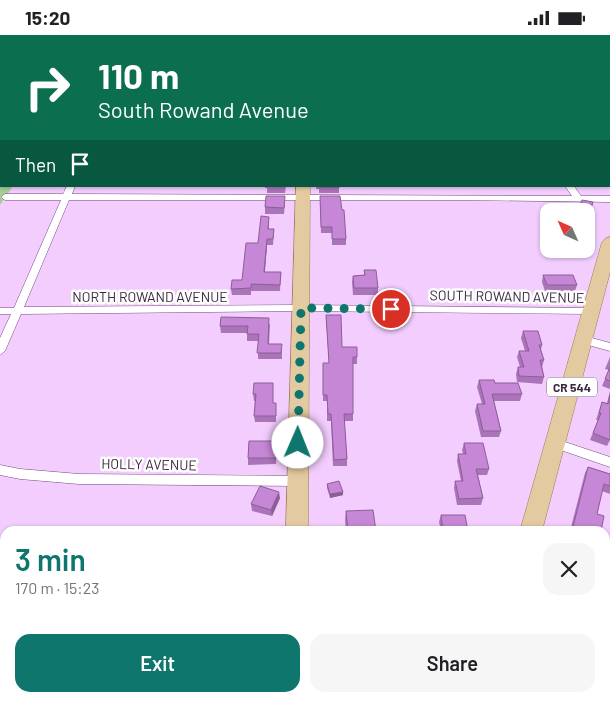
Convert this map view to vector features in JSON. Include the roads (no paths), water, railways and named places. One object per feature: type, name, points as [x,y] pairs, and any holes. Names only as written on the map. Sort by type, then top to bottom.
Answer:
[{"type":"main road","points":[[297,526],[303,191]]},
{"type":"main road","name":"CR 544","points":[[532,526],[609,254]]},
{"type":"street","points":[[0,351],[71,187]]},
{"type":"street","points":[[570,187],[578,199]]},
{"type":"street","points":[[5,197],[303,191],[610,199]]},
{"type":"street","name":"NORTH ROWAND AVENUE","points":[[0,311],[301,308]]},
{"type":"street","name":"SOUTH ROWAND AVENUE","points":[[301,308],[592,311]]},
{"type":"street","points":[[585,340],[610,347]]},
{"type":"street","points":[[556,445],[610,462]]},
{"type":"street","name":"HOLLY AVENUE","points":[[0,470],[20,474],[79,479],[297,481]]}]
